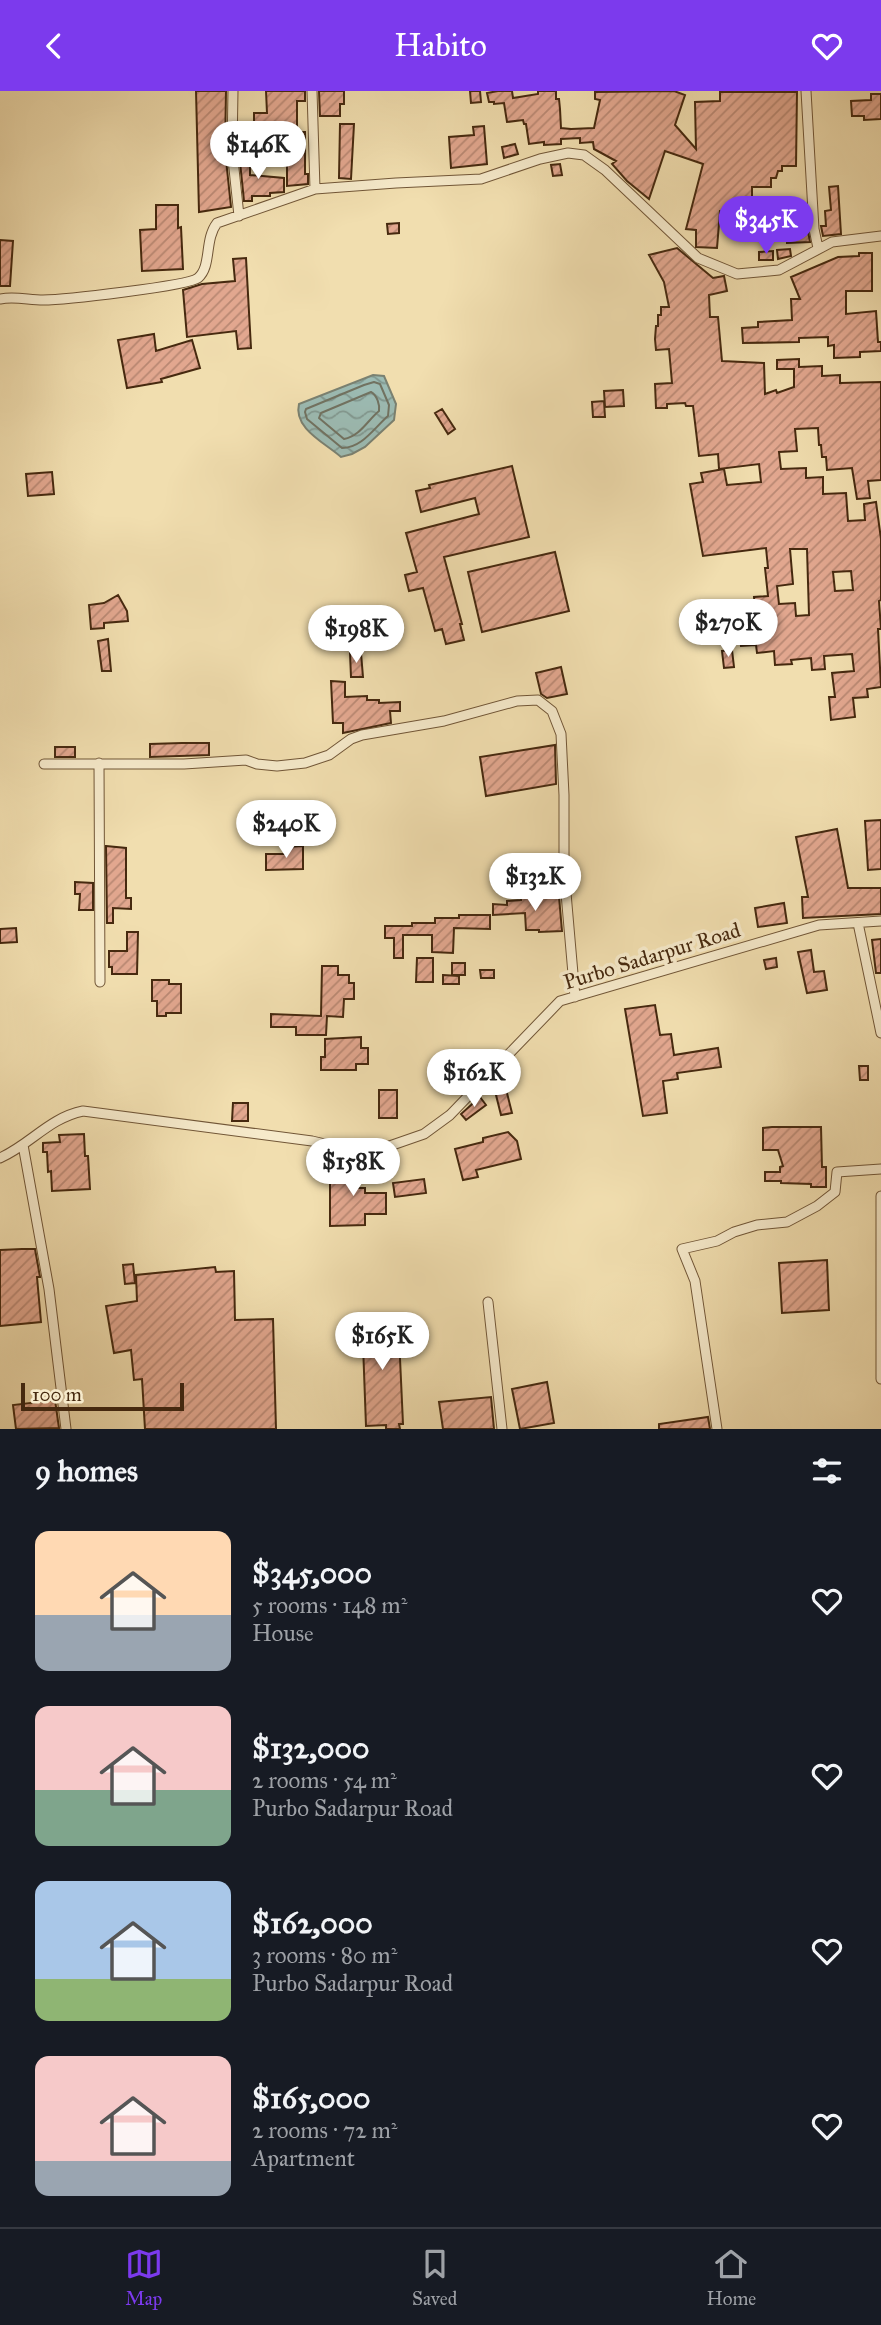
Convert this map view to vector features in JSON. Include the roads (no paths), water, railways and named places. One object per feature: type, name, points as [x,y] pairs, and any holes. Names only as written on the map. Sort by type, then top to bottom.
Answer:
[{"type":"street","points":[[233,91],[232,150],[239,216]]},
{"type":"street","points":[[312,91],[315,189]]},
{"type":"street","points":[[806,91],[814,229],[818,248]]},
{"type":"street","points":[[0,299],[44,300],[175,286],[197,280],[205,270],[211,232],[217,223],[315,189],[481,179],[540,159],[568,153],[584,155],[605,170],[698,258],[737,274],[779,270],[832,242],[881,236]]},
{"type":"street","points":[[44,764],[184,764],[246,760],[277,766],[305,763],[329,755],[351,739],[362,735],[444,721],[517,701],[538,700],[552,711],[561,734],[564,870],[575,997]]},
{"type":"street","points":[[99,763],[100,982]]},
{"type":"street","name":"Purbo Sadarpur Road","points":[[0,1158],[23,1145],[52,1122],[67,1114],[83,1111],[312,1141],[355,1151],[377,1150],[424,1134],[450,1115],[560,1001],[819,925],[881,921]]},
{"type":"street","points":[[858,923],[881,1033]]},
{"type":"street","points":[[23,1145],[49,1289],[66,1429]]},
{"type":"street","points":[[717,1429],[695,1281],[682,1249],[717,1241],[757,1225],[786,1222],[817,1206],[835,1192],[837,1172],[881,1169]]},
{"type":"street","points":[[881,1196],[881,1379]]},
{"type":"street","points":[[488,1302],[502,1429]]},
{"type":"water","points":[[373,375],[384,376],[396,404],[394,420],[365,447],[341,457],[305,428],[298,413],[299,404]]}]
